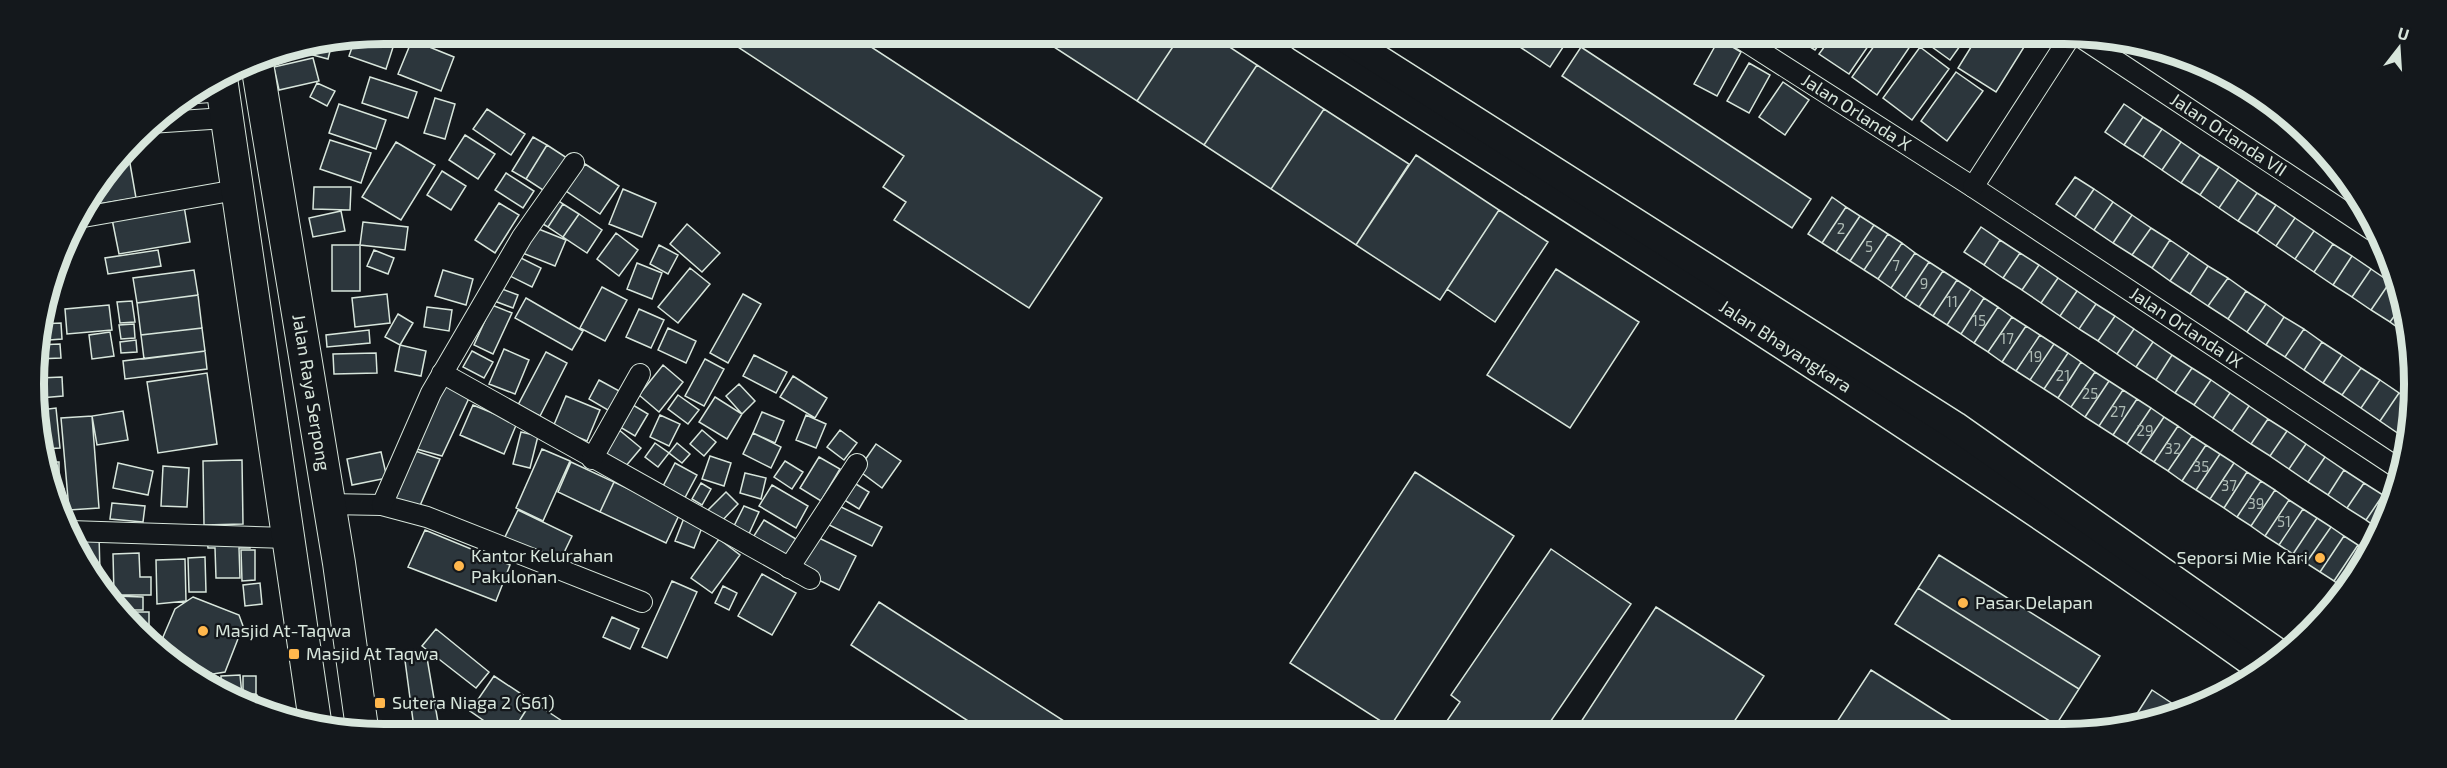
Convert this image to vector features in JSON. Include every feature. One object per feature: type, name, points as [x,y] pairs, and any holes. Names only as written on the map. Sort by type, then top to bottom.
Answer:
[{"type":"main road","name":"Jalan Bhayangkara","points":[[1313,44],[1971,468],[2093,550],[2256,664]]},
{"type":"main road","name":"Jalan Bhayangkara","points":[[1354,44],[1955,426],[2274,651]]},
{"type":"main road","name":"Jalan Raya Serpong","points":[[258,68],[361,724]]},
{"type":"main road","points":[[216,95],[236,190],[314,717]]},
{"type":"street","name":"Jalan Orlanda X","points":[[1749,44],[1973,187]]},
{"type":"street","points":[[1973,187],[2065,44]]},
{"type":"street","name":"Jalan Orlanda VII","points":[[2092,45],[2363,224]]},
{"type":"street","points":[[185,108],[216,95]]},
{"type":"street","points":[[382,505],[442,373],[522,237],[574,163]]},
{"type":"street","name":"Jalan Orlanda IX","points":[[1973,187],[2394,465]]},
{"type":"street","points":[[88,216],[236,190]]},
{"type":"street","points":[[442,373],[810,579]]},
{"type":"street","points":[[592,459],[640,374]]},
{"type":"street","points":[[789,568],[857,464]]},
{"type":"street","points":[[328,504],[382,505],[427,517],[642,602]]},
{"type":"street","points":[[77,531],[288,538]]},
{"type":"building","points":[[394,44],[386,69],[349,56],[353,45]]},
{"type":"building","points":[[410,44],[422,44],[454,57],[441,91],[398,74]]},
{"type":"building","points":[[733,44],[867,44],[1102,198],[1029,308],[894,220],[906,202],[883,187],[904,156]]},
{"type":"building","points":[[1049,44],[1175,44],[1137,101]]},
{"type":"building","points":[[1175,44],[1225,44],[1257,65],[1204,145],[1137,101]]},
{"type":"building","points":[[1516,44],[1565,44],[1550,67]]},
{"type":"building","points":[[1716,44],[1727,44],[1741,52],[1717,96],[1694,84]]},
{"type":"building","points":[[1805,44],[1819,44],[1815,50]]},
{"type":"building","points":[[1826,44],[1870,44],[1849,74],[1819,54]]},
{"type":"building","points":[[1875,44],[1912,44],[1877,95],[1852,77]]},
{"type":"building","points":[[1928,44],[1961,44],[1950,60]]},
{"type":"building","points":[[1973,44],[2026,44],[1996,92],[1958,68]]},
{"type":"building","points":[[1581,47],[1811,199],[1792,228],[1562,76]]},
{"type":"building","points":[[1920,47],[1949,69],[1912,120],[1883,98]]},
{"type":"building","points":[[331,48],[328,59],[309,54],[310,52]]},
{"type":"building","points":[[313,58],[319,81],[279,90],[274,67]]},
{"type":"building","points":[[1749,63],[1770,75],[1749,113],[1727,101]]},
{"type":"building","points":[[1257,65],[1324,109],[1271,189],[1204,145]]},
{"type":"building","points":[[1956,72],[1983,91],[1947,141],[1921,121]]},
{"type":"building","points":[[370,77],[417,92],[408,118],[362,103]]},
{"type":"building","points":[[1783,82],[1809,100],[1785,135],[1759,117]]},
{"type":"building","points":[[317,83],[335,91],[327,106],[310,97]]},
{"type":"building","points":[[435,98],[455,104],[445,139],[424,133]]},
{"type":"building","points":[[339,104],[386,120],[376,149],[329,133]]},
{"type":"building","points":[[2124,104],[2143,117],[2124,145],[2105,132]]},
{"type":"building","points":[[487,109],[525,134],[511,155],[473,129]]},
{"type":"building","points":[[1324,109],[1409,164],[1356,245],[1271,189]]},
{"type":"building","points":[[2143,117],[2162,129],[2143,157],[2124,145]]},
{"type":"building","points":[[2162,129],[2181,142],[2162,170],[2143,157]]},
{"type":"building","points":[[465,135],[495,154],[478,179],[449,160]]},
{"type":"building","points":[[533,137],[547,145],[526,179],[512,171]]},
{"type":"building","points":[[330,140],[371,153],[361,183],[320,169]]},
{"type":"building","points":[[396,142],[435,165],[401,220],[362,197]]},
{"type":"building","points":[[2181,142],[2200,155],[2181,183],[2162,170]]},
{"type":"building","points":[[547,145],[567,158],[546,192],[526,179]]},
{"type":"building","points":[[1416,155],[1499,210],[1440,300],[1356,245]]},
{"type":"building","points":[[2200,155],[2219,167],[2200,195],[2181,183]]},
{"type":"building","points":[[129,158],[136,198],[95,205]]},
{"type":"building","points":[[585,164],[619,186],[600,214],[566,191]]},
{"type":"building","points":[[2219,167],[2238,180],[2219,208],[2200,195]]},
{"type":"building","points":[[442,171],[466,186],[451,210],[427,195]]},
{"type":"building","points":[[506,173],[534,191],[523,208],[495,190]]},
{"type":"building","points":[[2075,177],[2094,189],[2075,217],[2056,204]]},
{"type":"building","points":[[2238,180],[2257,193],[2238,221],[2219,208]]},
{"type":"building","points":[[314,187],[351,187],[350,210],[313,209]]},
{"type":"building","points":[[623,189],[656,203],[642,237],[609,224]]},
{"type":"building","points":[[2094,189],[2113,202],[2094,230],[2075,217]]},
{"type":"building","points":[[2257,193],[2276,205],[2257,233],[2238,221]]},
{"type":"building","points":[[550,195],[563,204],[548,227],[534,219]]},
{"type":"building","points":[[1832,197],[1846,207],[1822,243],[1808,234]]},
{"type":"building","points":[[2113,202],[2132,215],[2113,243],[2094,230]]},
{"type":"building","points":[[499,203],[519,215],[495,253],[475,240]]},
{"type":"building","points":[[563,204],[579,214],[563,237],[548,227]]},
{"type":"building","points":[[2276,205],[2295,218],[2276,246],[2257,233]]},
{"type":"building","points":[[184,206],[190,242],[119,254],[112,219]]},
{"type":"building","points":[[1846,207],[1860,216],[1836,252],[1822,243]]},
{"type":"building","points":[[1499,210],[1548,242],[1495,322],[1447,289]]},
{"type":"building","points":[[341,211],[345,231],[313,237],[309,218]]},
{"type":"building","points":[[579,214],[602,230],[587,253],[563,237]]},
{"type":"building","points":[[2132,215],[2151,228],[2132,255],[2113,243]]},
{"type":"building","points":[[1860,216],[1874,225],[1850,261],[1836,252]]},
{"type":"building","points":[[2295,218],[2314,231],[2295,259],[2276,246]]},
{"type":"building","points":[[363,222],[408,227],[405,250],[360,245]]},
{"type":"building","points":[[687,224],[720,253],[702,272],[670,244]]},
{"type":"building","points":[[1874,225],[1888,234],[1864,270],[1850,261]]},
{"type":"building","points":[[531,226],[566,240],[555,266],[520,252]]},
{"type":"building","points":[[1981,227],[2000,240],[1984,265],[1964,252]]},
{"type":"building","points":[[2151,228],[2170,240],[2152,268],[2132,255]]},
{"type":"building","points":[[2314,231],[2333,244],[2314,272],[2295,259]]},
{"type":"building","points":[[616,233],[638,250],[619,276],[597,259]]},
{"type":"building","points":[[1888,234],[1902,243],[1878,279],[1864,270]]},
{"type":"building","points":[[2000,240],[2020,253],[2003,278],[1984,265]]},
{"type":"building","points":[[2170,240],[2189,253],[2170,281],[2152,268]]},
{"type":"building","points":[[1902,243],[1915,253],[1891,288],[1878,279]]},
{"type":"building","points":[[2333,244],[2352,256],[2333,285],[2314,272]]},
{"type":"building","points":[[332,245],[360,245],[360,291],[332,291]]},
{"type":"building","points":[[659,245],[678,255],[668,274],[650,264]]},
{"type":"building","points":[[158,250],[161,266],[108,274],[105,258]]},
{"type":"building","points":[[374,250],[394,258],[388,274],[367,266]]},
{"type":"building","points":[[1915,253],[1929,262],[1905,298],[1891,288]]},
{"type":"building","points":[[2020,253],[2039,265],[2022,290],[2003,278]]},
{"type":"building","points":[[2189,253],[2208,266],[2190,294],[2170,281]]},
{"type":"building","points":[[513,254],[541,268],[532,287],[504,273]]},
{"type":"building","points":[[2352,256],[2371,269],[2352,297],[2333,285]]},
{"type":"building","points":[[1929,262],[1943,271],[1919,307],[1905,298]]},
{"type":"building","points":[[637,263],[662,273],[652,299],[627,289]]},
{"type":"building","points":[[2039,265],[2058,278],[2041,303],[2022,290]]},
{"type":"building","points":[[2208,266],[2228,278],[2208,306],[2190,294]]},
{"type":"building","points":[[690,268],[710,284],[678,323],[658,307]]},
{"type":"building","points":[[1556,269],[1639,322],[1570,428],[1487,375]]},
{"type":"building","points":[[2371,269],[2387,280],[2388,285],[2371,310],[2352,297]]},
{"type":"building","points":[[194,270],[198,295],[137,303],[133,278]]},
{"type":"building","points":[[443,270],[473,279],[466,305],[435,296]]},
{"type":"building","points":[[1943,271],[1957,280],[1933,316],[1919,307]]},
{"type":"building","points":[[2058,278],[2077,291],[2060,316],[2041,303]]},
{"type":"building","points":[[2228,278],[2246,291],[2228,319],[2208,306]]},
{"type":"building","points":[[1957,280],[1971,289],[1947,325],[1933,316]]},
{"type":"building","points":[[2388,285],[2396,314],[2390,322],[2371,310]]},
{"type":"building","points":[[494,286],[518,295],[513,308],[489,299]]},
{"type":"building","points":[[602,287],[627,300],[605,341],[580,328]]},
{"type":"building","points":[[1971,289],[1984,298],[1961,334],[1947,325]]},
{"type":"building","points":[[2077,291],[2096,304],[2079,329],[2060,316]]},
{"type":"building","points":[[2246,291],[2266,304],[2247,332],[2228,319]]},
{"type":"building","points":[[387,294],[390,323],[355,327],[352,298]]},
{"type":"building","points":[[743,294],[761,304],[728,363],[710,353]]},
{"type":"building","points":[[198,295],[202,328],[141,335],[137,303]]},
{"type":"building","points":[[526,298],[583,331],[572,350],[515,318]]},
{"type":"building","points":[[1984,298],[1998,307],[1974,343],[1961,334]]},
{"type":"building","points":[[132,301],[135,322],[120,323],[117,302]]},
{"type":"building","points":[[2096,304],[2115,316],[2098,341],[2079,329]]},
{"type":"building","points":[[2266,304],[2284,317],[2266,345],[2247,332]]},
{"type":"building","points":[[109,305],[112,330],[67,334],[65,309]]},
{"type":"building","points":[[492,305],[512,313],[493,354],[474,345]]},
{"type":"building","points":[[427,307],[452,310],[449,331],[424,327]]},
{"type":"building","points":[[1998,307],[2012,317],[1988,352],[1974,343]]},
{"type":"building","points":[[639,309],[664,320],[651,348],[626,337]]},
{"type":"building","points":[[398,314],[413,323],[400,345],[385,337]]},
{"type":"building","points":[[2396,314],[2399,328],[2390,322]]},
{"type":"building","points":[[2115,316],[2134,329],[2117,354],[2098,341]]},
{"type":"building","points":[[2012,317],[2026,326],[2002,362],[1988,352]]},
{"type":"building","points":[[2284,317],[2304,329],[2285,357],[2266,345]]},
{"type":"building","points":[[61,323],[62,339],[46,340],[49,324]]},
{"type":"building","points":[[134,324],[135,338],[121,339],[119,325]]},
{"type":"building","points":[[2026,326],[2040,335],[2016,371],[2002,362]]},
{"type":"building","points":[[202,328],[205,351],[144,359],[141,335]]},
{"type":"building","points":[[668,328],[696,341],[686,363],[658,350]]},
{"type":"building","points":[[2134,329],[2153,342],[2136,367],[2117,354]]},
{"type":"building","points":[[2304,329],[2322,342],[2304,370],[2285,357]]},
{"type":"building","points":[[369,330],[370,343],[327,347],[326,335]]},
{"type":"building","points":[[110,332],[114,356],[92,359],[89,335]]},
{"type":"building","points":[[2040,335],[2054,344],[2030,380],[2016,371]]},
{"type":"building","points":[[136,340],[137,352],[121,353],[120,342]]},
{"type":"building","points":[[2153,342],[2172,355],[2156,380],[2136,367]]},
{"type":"building","points":[[2322,342],[2342,355],[2323,383],[2304,370]]},
{"type":"building","points":[[60,344],[61,358],[44,359],[46,345]]},
{"type":"building","points":[[2054,344],[2068,353],[2044,389],[2030,380]]},
{"type":"building","points":[[400,345],[426,351],[421,376],[395,371]]},
{"type":"building","points":[[504,349],[529,360],[515,394],[489,384]]},
{"type":"building","points":[[205,351],[207,369],[125,379],[123,361]]},
{"type":"building","points":[[472,351],[493,362],[484,378],[463,367]]},
{"type":"building","points":[[546,352],[567,363],[540,416],[518,405]]},
{"type":"building","points":[[376,353],[377,373],[334,374],[333,354]]},
{"type":"building","points":[[2068,353],[2081,362],[2058,398],[2044,389]]},
{"type":"building","points":[[754,355],[787,372],[776,393],[743,376]]},
{"type":"building","points":[[2172,355],[2192,368],[2175,393],[2156,380]]},
{"type":"building","points":[[2342,355],[2361,368],[2342,395],[2323,383]]},
{"type":"building","points":[[705,359],[724,369],[704,406],[685,396]]},
{"type":"building","points":[[2081,362],[2095,372],[2071,407],[2058,398]]},
{"type":"building","points":[[663,365],[683,382],[659,412],[639,395]]},
{"type":"building","points":[[2192,368],[2211,380],[2194,405],[2175,393]]},
{"type":"building","points":[[2361,368],[2380,380],[2361,408],[2342,395]]},
{"type":"building","points":[[2095,372],[2109,381],[2085,417],[2071,407]]},
{"type":"building","points":[[207,373],[217,444],[158,453],[147,382]]},
{"type":"building","points":[[793,376],[827,398],[815,418],[780,397]]},
{"type":"building","points":[[62,377],[63,396],[44,398],[44,378]]},
{"type":"building","points":[[599,380],[623,393],[613,413],[589,399]]},
{"type":"building","points":[[2211,380],[2230,393],[2213,418],[2194,405]]},
{"type":"building","points":[[2380,380],[2399,393],[2380,421],[2361,408]]},
{"type":"building","points":[[2109,381],[2123,390],[2099,426],[2085,417]]},
{"type":"building","points":[[442,384],[470,396],[442,456],[413,448]]},
{"type":"building","points":[[739,384],[755,401],[742,414],[726,396]]},
{"type":"building","points":[[2123,390],[2137,399],[2113,435],[2099,426]]},
{"type":"building","points":[[2230,393],[2249,406],[2232,431],[2213,418]]},
{"type":"building","points":[[2399,393],[2403,396],[2399,434],[2380,421]]},
{"type":"building","points":[[678,395],[699,410],[688,424],[668,409]]},
{"type":"building","points":[[566,396],[600,410],[587,441],[553,427]]},
{"type":"building","points":[[715,397],[742,414],[727,439],[699,422]]},
{"type":"building","points":[[2137,399],[2151,408],[2127,444],[2113,435]]},
{"type":"building","points":[[628,402],[648,414],[635,436],[615,424]]},
{"type":"building","points":[[473,405],[517,423],[504,454],[460,435]]},
{"type":"building","points":[[2249,406],[2268,419],[2251,444],[2232,431]]},
{"type":"building","points":[[56,408],[60,448],[50,449],[44,410]]},
{"type":"building","points":[[2151,408],[2164,417],[2140,453],[2127,444]]},
{"type":"building","points":[[123,411],[128,440],[97,445],[92,416]]},
{"type":"building","points":[[762,412],[784,421],[775,443],[753,433]]},
{"type":"building","points":[[660,415],[680,424],[669,446],[650,437]]},
{"type":"building","points":[[806,415],[826,424],[816,448],[796,440]]},
{"type":"building","points":[[92,416],[99,508],[69,510],[61,418]]},
{"type":"building","points":[[2164,417],[2178,426],[2154,462],[2140,453]]},
{"type":"building","points":[[2268,419],[2287,431],[2270,456],[2251,444]]},
{"type":"building","points":[[2178,426],[2192,436],[2168,471],[2154,462]]},
{"type":"building","points":[[618,429],[641,448],[620,473],[598,454]]},
{"type":"building","points":[[702,430],[716,442],[704,456],[690,444]]},
{"type":"building","points":[[840,430],[857,443],[844,460],[827,447]]},
{"type":"building","points":[[2287,431],[2306,444],[2289,469],[2270,456]]},
{"type":"building","points":[[521,432],[538,436],[530,468],[513,464]]},
{"type":"building","points":[[753,433],[781,447],[771,468],[743,454]]},
{"type":"building","points":[[2192,436],[2206,445],[2182,481],[2168,471]]},
{"type":"building","points":[[655,443],[669,453],[658,467],[645,457]]},
{"type":"building","points":[[677,443],[690,454],[682,463],[669,453]]},
{"type":"building","points":[[876,444],[901,461],[882,488],[858,470]]},
{"type":"building","points":[[2306,444],[2325,457],[2308,482],[2289,469]]},
{"type":"building","points":[[2206,445],[2220,454],[2196,490],[2182,481]]},
{"type":"building","points":[[542,449],[570,461],[543,521],[516,508]]},
{"type":"building","points":[[412,450],[440,459],[419,508],[392,499]]},
{"type":"building","points":[[381,452],[387,478],[352,485],[347,459]]},
{"type":"building","points":[[2220,454],[2234,463],[2210,499],[2196,490]]},
{"type":"building","points":[[710,456],[731,463],[724,486],[702,479]]},
{"type":"building","points":[[819,457],[840,469],[821,501],[800,488]]},
{"type":"building","points":[[2325,457],[2344,470],[2328,495],[2308,482]]},
{"type":"building","points":[[242,460],[243,524],[204,525],[203,461]]},
{"type":"building","points":[[785,461],[803,472],[792,489],[774,477]]},
{"type":"building","points":[[53,462],[59,462],[59,484]]},
{"type":"building","points":[[571,462],[614,482],[600,512],[558,492]]},
{"type":"building","points":[[118,463],[153,471],[148,495],[113,488]]},
{"type":"building","points":[[675,463],[697,475],[681,505],[659,494]]},
{"type":"building","points":[[2234,463],[2247,472],[2224,508],[2210,499]]},
{"type":"building","points":[[163,466],[189,468],[187,507],[161,506]]},
{"type":"building","points":[[2344,470],[2364,483],[2347,508],[2328,495]]},
{"type":"building","points":[[1415,472],[1514,536],[1392,724],[1385,724],[1290,663]]},
{"type":"building","points":[[2247,472],[2261,481],[2237,517],[2224,508]]},
{"type":"building","points":[[745,473],[766,478],[761,499],[740,493]]},
{"type":"building","points":[[851,481],[869,492],[859,509],[841,498]]},
{"type":"building","points":[[2261,481],[2275,490],[2251,526],[2237,517]]},
{"type":"building","points":[[614,482],[680,513],[666,543],[600,512]]},
{"type":"building","points":[[701,483],[711,489],[702,505],[692,499]]},
{"type":"building","points":[[2364,483],[2383,495],[2366,520],[2347,508]]},
{"type":"building","points":[[772,485],[808,506],[796,528],[759,506]]},
{"type":"building","points":[[2275,490],[2289,500],[2265,536],[2251,526]]},
{"type":"building","points":[[726,492],[738,504],[718,525],[705,513]]},
{"type":"building","points":[[2383,495],[2373,525],[2366,520]]},
{"type":"building","points":[[2289,500],[2303,509],[2279,545],[2265,536]]},
{"type":"building","points":[[112,503],[145,506],[143,522],[110,519]]},
{"type":"building","points":[[833,503],[882,527],[872,546],[823,522]]},
{"type":"building","points":[[744,506],[759,512],[748,536],[733,528]]},
{"type":"building","points":[[2303,509],[2317,518],[2293,554],[2279,545]]},
{"type":"building","points":[[518,510],[572,536],[558,565],[504,539]]},
{"type":"building","points":[[684,518],[703,525],[694,548],[675,541]]},
{"type":"building","points":[[2317,518],[2331,527],[2306,563],[2293,554]]},
{"type":"building","points":[[764,520],[796,539],[782,562],[750,542]]},
{"type":"building","points":[[2331,527],[2344,536],[2320,572],[2306,563]]},
{"type":"building","name":"Kantor Kelurahan Pakulonan","points":[[425,530],[510,565],[496,601],[408,567]]},
{"type":"building","points":[[99,536],[100,571],[89,554],[80,537]]},
{"type":"building","points":[[2344,536],[2358,545],[2334,581],[2320,572]]},
{"type":"building","points":[[817,537],[856,556],[839,590],[800,571]]},
{"type":"building","points":[[207,539],[249,541],[250,548],[239,548],[240,578],[216,578],[215,548],[208,548]]},
{"type":"building","points":[[719,539],[740,555],[712,593],[691,578]]},
{"type":"building","points":[[2358,545],[2361,547],[2338,584],[2334,581]]},
{"type":"building","points":[[1551,549],[1631,604],[1549,724],[1445,724],[1460,702],[1451,695]]},
{"type":"building","points":[[241,550],[255,550],[255,580],[242,581]]},
{"type":"building","points":[[139,553],[140,577],[151,577],[151,595],[117,595],[114,591],[113,554]]},
{"type":"building","points":[[1939,555],[2100,656],[2079,689],[1918,588]]},
{"type":"building","points":[[205,557],[206,592],[189,592],[188,558]]},
{"type":"building","points":[[185,559],[186,601],[157,604],[156,560]]},
{"type":"building","points":[[762,574],[796,593],[772,635],[738,616]]},
{"type":"building","points":[[672,581],[697,592],[667,658],[642,647]]},
{"type":"building","points":[[260,583],[262,604],[245,606],[243,585]]},
{"type":"building","points":[[723,586],[737,593],[729,610],[715,603]]},
{"type":"building","points":[[1918,588],[2079,689],[2057,724],[2054,724],[1895,624]]},
{"type":"building","points":[[118,596],[143,597],[143,610],[129,610]]},
{"type":"building","name":"Masjid At-Taqwa","points":[[193,597],[239,615],[243,626],[225,672],[213,674],[195,667],[164,644],[163,637],[175,609]]},
{"type":"building","points":[[879,602],[1069,724],[973,724],[851,645]]},
{"type":"building","points":[[1656,607],[1764,676],[1733,724],[1580,724]]},
{"type":"building","points":[[131,612],[149,612],[149,625],[143,625]]},
{"type":"building","points":[[612,617],[639,629],[630,649],[603,637]]},
{"type":"building","points":[[436,629],[489,672],[476,688],[422,646]]},
{"type":"building","points":[[426,652],[438,724],[413,724],[404,653]]},
{"type":"building","points":[[1871,670],[1956,724],[1836,724]]},
{"type":"building","points":[[240,675],[242,693],[221,683],[221,676]]},
{"type":"building","points":[[243,676],[256,676],[256,694],[243,694]]},
{"type":"building","points":[[494,676],[532,701],[517,724],[489,724],[470,711]]},
{"type":"building","points":[[2152,690],[2175,705],[2151,713],[2135,717]]},
{"type":"building","points":[[257,695],[258,700],[254,699],[247,696]]},
{"type":"building","points":[[532,701],[566,724],[517,724]]},
{"type":"place","name":"Seporsi Mie Kari","points":[[2320,558]]},
{"type":"place","name":"Kantor Kelurahan Pakulonan","points":[[459,566]]},
{"type":"place","name":"Pasar Delapan","points":[[1963,603]]},
{"type":"place","name":"Masjid At-Taqwa","points":[[203,631]]},
{"type":"place","name":"Masjid At Taqwa","points":[[294,654]]},
{"type":"place","name":"Sutera Niaga 2 (S61)","points":[[380,703]]}]
